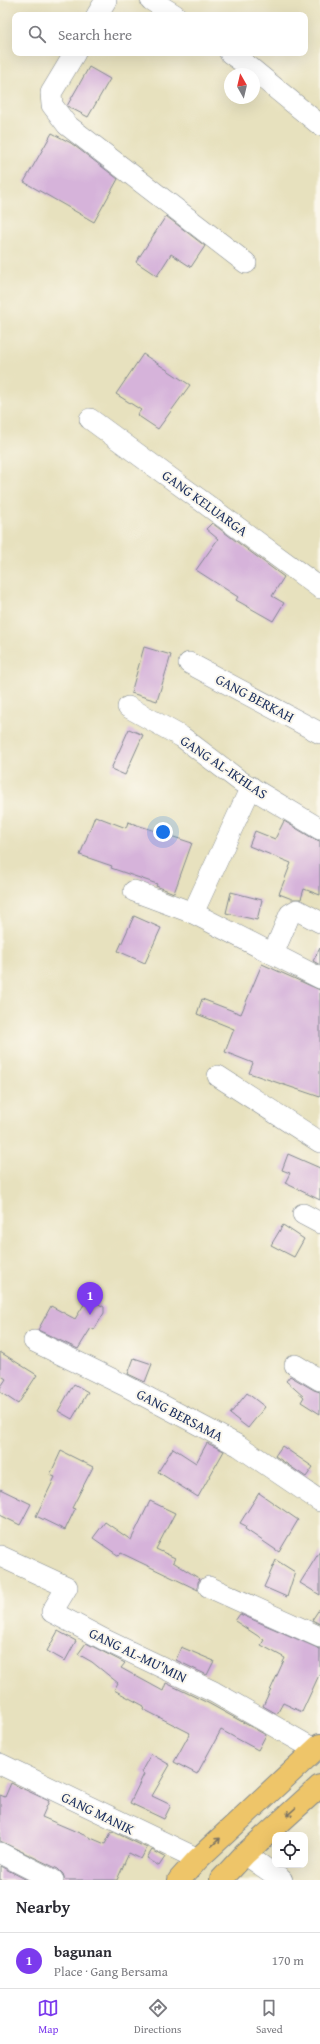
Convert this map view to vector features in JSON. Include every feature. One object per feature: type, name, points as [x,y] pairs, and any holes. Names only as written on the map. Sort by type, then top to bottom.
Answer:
[{"type":"main road","points":[[179,1880],[198,1859],[317,1747]]},
{"type":"main road","points":[[221,1880],[245,1854],[320,1786]]},
{"type":"street","points":[[99,12],[106,0]]},
{"type":"street","points":[[151,0],[169,12]]},
{"type":"street","points":[[73,56],[51,93],[52,105],[67,125],[246,263]]},
{"type":"street","points":[[234,56],[320,125]]},
{"type":"street","name":"GANG KELUARGA","points":[[90,419],[320,588]]},
{"type":"street","name":"GANG BERKAH","points":[[189,663],[320,734]]},
{"type":"street","name":"GANG AL-IKHLAS","points":[[128,707],[182,737],[251,787],[320,829]]},
{"type":"street","points":[[193,913],[251,787]]},
{"type":"street","points":[[134,891],[193,913],[320,978]]},
{"type":"street","points":[[273,954],[290,914],[293,911],[297,910],[320,922]]},
{"type":"street","points":[[218,1076],[320,1142]]},
{"type":"street","name":"GANG BERSAMA","points":[[34,1341],[124,1385],[239,1446],[320,1501]]},
{"type":"street","points":[[295,1366],[320,1380]]},
{"type":"street","name":"GANG AL-MU'MIN","points":[[0,1556],[67,1587],[52,1612],[103,1639],[214,1692],[317,1747]]},
{"type":"street","points":[[209,1586],[320,1636]]},
{"type":"street","name":"GANG MANIK","points":[[0,1764],[141,1833],[198,1859]]},
{"type":"street","points":[[0,1853],[53,1880]]},
{"type":"street","points":[[245,1854],[282,1880]]},
{"type":"building","points":[[89,67],[110,79],[88,117],[67,106]]},
{"type":"building","points":[[52,133],[71,143],[118,179],[94,222],[24,182]]},
{"type":"building","points":[[166,216],[205,246],[191,267],[171,254],[157,276],[136,262]]},
{"type":"building","points":[[143,354],[190,385],[158,429],[137,415],[141,410],[116,394]]},
{"type":"building","points":[[212,523],[284,577],[272,596],[284,603],[273,621],[236,600],[238,597],[196,570],[218,539],[206,529]]},
{"type":"building","points":[[144,647],[171,655],[157,701],[131,693]]},
{"type":"building","points":[[129,729],[143,735],[125,775],[111,769]]},
{"type":"building","points":[[95,816],[126,828],[128,822],[192,843],[174,893],[156,886],[157,884],[111,868],[112,866],[80,855]]},
{"type":"building","points":[[284,821],[320,841],[320,895],[304,889],[301,899],[292,899],[279,894],[291,863],[249,846],[255,831],[275,839]]},
{"type":"building","points":[[231,892],[262,900],[257,920],[226,913]]},
{"type":"building","points":[[134,916],[161,928],[145,963],[118,951]]},
{"type":"building","points":[[320,948],[320,965],[313,961]]},
{"type":"building","points":[[262,964],[320,990],[320,1097],[249,1073],[253,1063],[225,1052],[234,1029],[197,1014],[202,999],[241,1014]]},
{"type":"building","points":[[288,1154],[320,1168],[320,1200],[285,1183],[290,1173],[282,1170]]},
{"type":"building","points":[[283,1225],[304,1239],[294,1257],[271,1245]]},
{"type":"building","points":[[88,1298],[104,1307],[104,1313],[94,1330],[91,1328],[78,1349],[38,1330],[51,1306],[75,1319]]},
{"type":"building","points":[[0,1352],[37,1375],[18,1404],[0,1392],[0,1388],[6,1379],[0,1375]]},
{"type":"building","points":[[134,1358],[152,1364],[145,1382],[128,1374]]},
{"type":"building","points":[[290,1376],[320,1392],[320,1414],[301,1402],[304,1397],[286,1381]]},
{"type":"building","points":[[74,1384],[88,1392],[72,1419],[58,1411]]},
{"type":"building","points":[[247,1393],[265,1407],[248,1428],[230,1414]]},
{"type":"building","points":[[207,1443],[224,1451],[198,1497],[158,1472],[173,1448],[196,1463]]},
{"type":"building","points":[[282,1446],[313,1467],[306,1477],[275,1456]]},
{"type":"building","points":[[61,1451],[93,1467],[72,1508],[75,1509],[65,1530],[36,1516],[55,1477],[50,1475]]},
{"type":"building","points":[[0,1489],[31,1504],[20,1525],[0,1515]]},
{"type":"building","points":[[259,1493],[298,1520],[279,1552],[245,1529],[246,1526],[240,1523]]},
{"type":"building","points":[[150,1501],[175,1513],[156,1549],[175,1558],[173,1562],[200,1579],[198,1582],[198,1590],[121,1553],[119,1556],[93,1538],[105,1522],[131,1540]]},
{"type":"building","points":[[320,1551],[320,1595],[300,1583]]},
{"type":"building","points":[[276,1560],[295,1572],[287,1597],[264,1587]]},
{"type":"building","points":[[320,1608],[320,1624],[312,1620]]},
{"type":"building","points":[[240,1614],[320,1649],[320,1673],[302,1712],[283,1703],[277,1714],[263,1706],[285,1658],[261,1645],[264,1640],[235,1621]]},
{"type":"building","points":[[58,1631],[76,1641],[65,1661],[47,1651]]},
{"type":"building","points":[[86,1643],[125,1663],[121,1668],[163,1691],[166,1683],[208,1703],[266,1735],[258,1750],[221,1730],[197,1774],[174,1762],[190,1733],[143,1709],[144,1706],[114,1690],[118,1683],[92,1662],[78,1654]]},
{"type":"building","points":[[181,1647],[214,1661],[207,1675],[176,1660]]},
{"type":"building","points":[[151,1754],[170,1765],[152,1796],[171,1805],[164,1819],[130,1803],[144,1774],[141,1772]]},
{"type":"building","points":[[11,1783],[49,1801],[42,1817],[105,1844],[112,1831],[147,1848],[141,1859],[129,1853],[117,1880],[65,1880],[63,1874],[58,1869],[0,1841],[0,1795],[5,1797]]},
{"type":"building","points":[[152,1850],[165,1857],[159,1866],[147,1858]]},
{"type":"building","points":[[0,1866],[27,1880],[0,1880]]},
{"type":"place","name":"bagunan","points":[[90,1315]]}]
